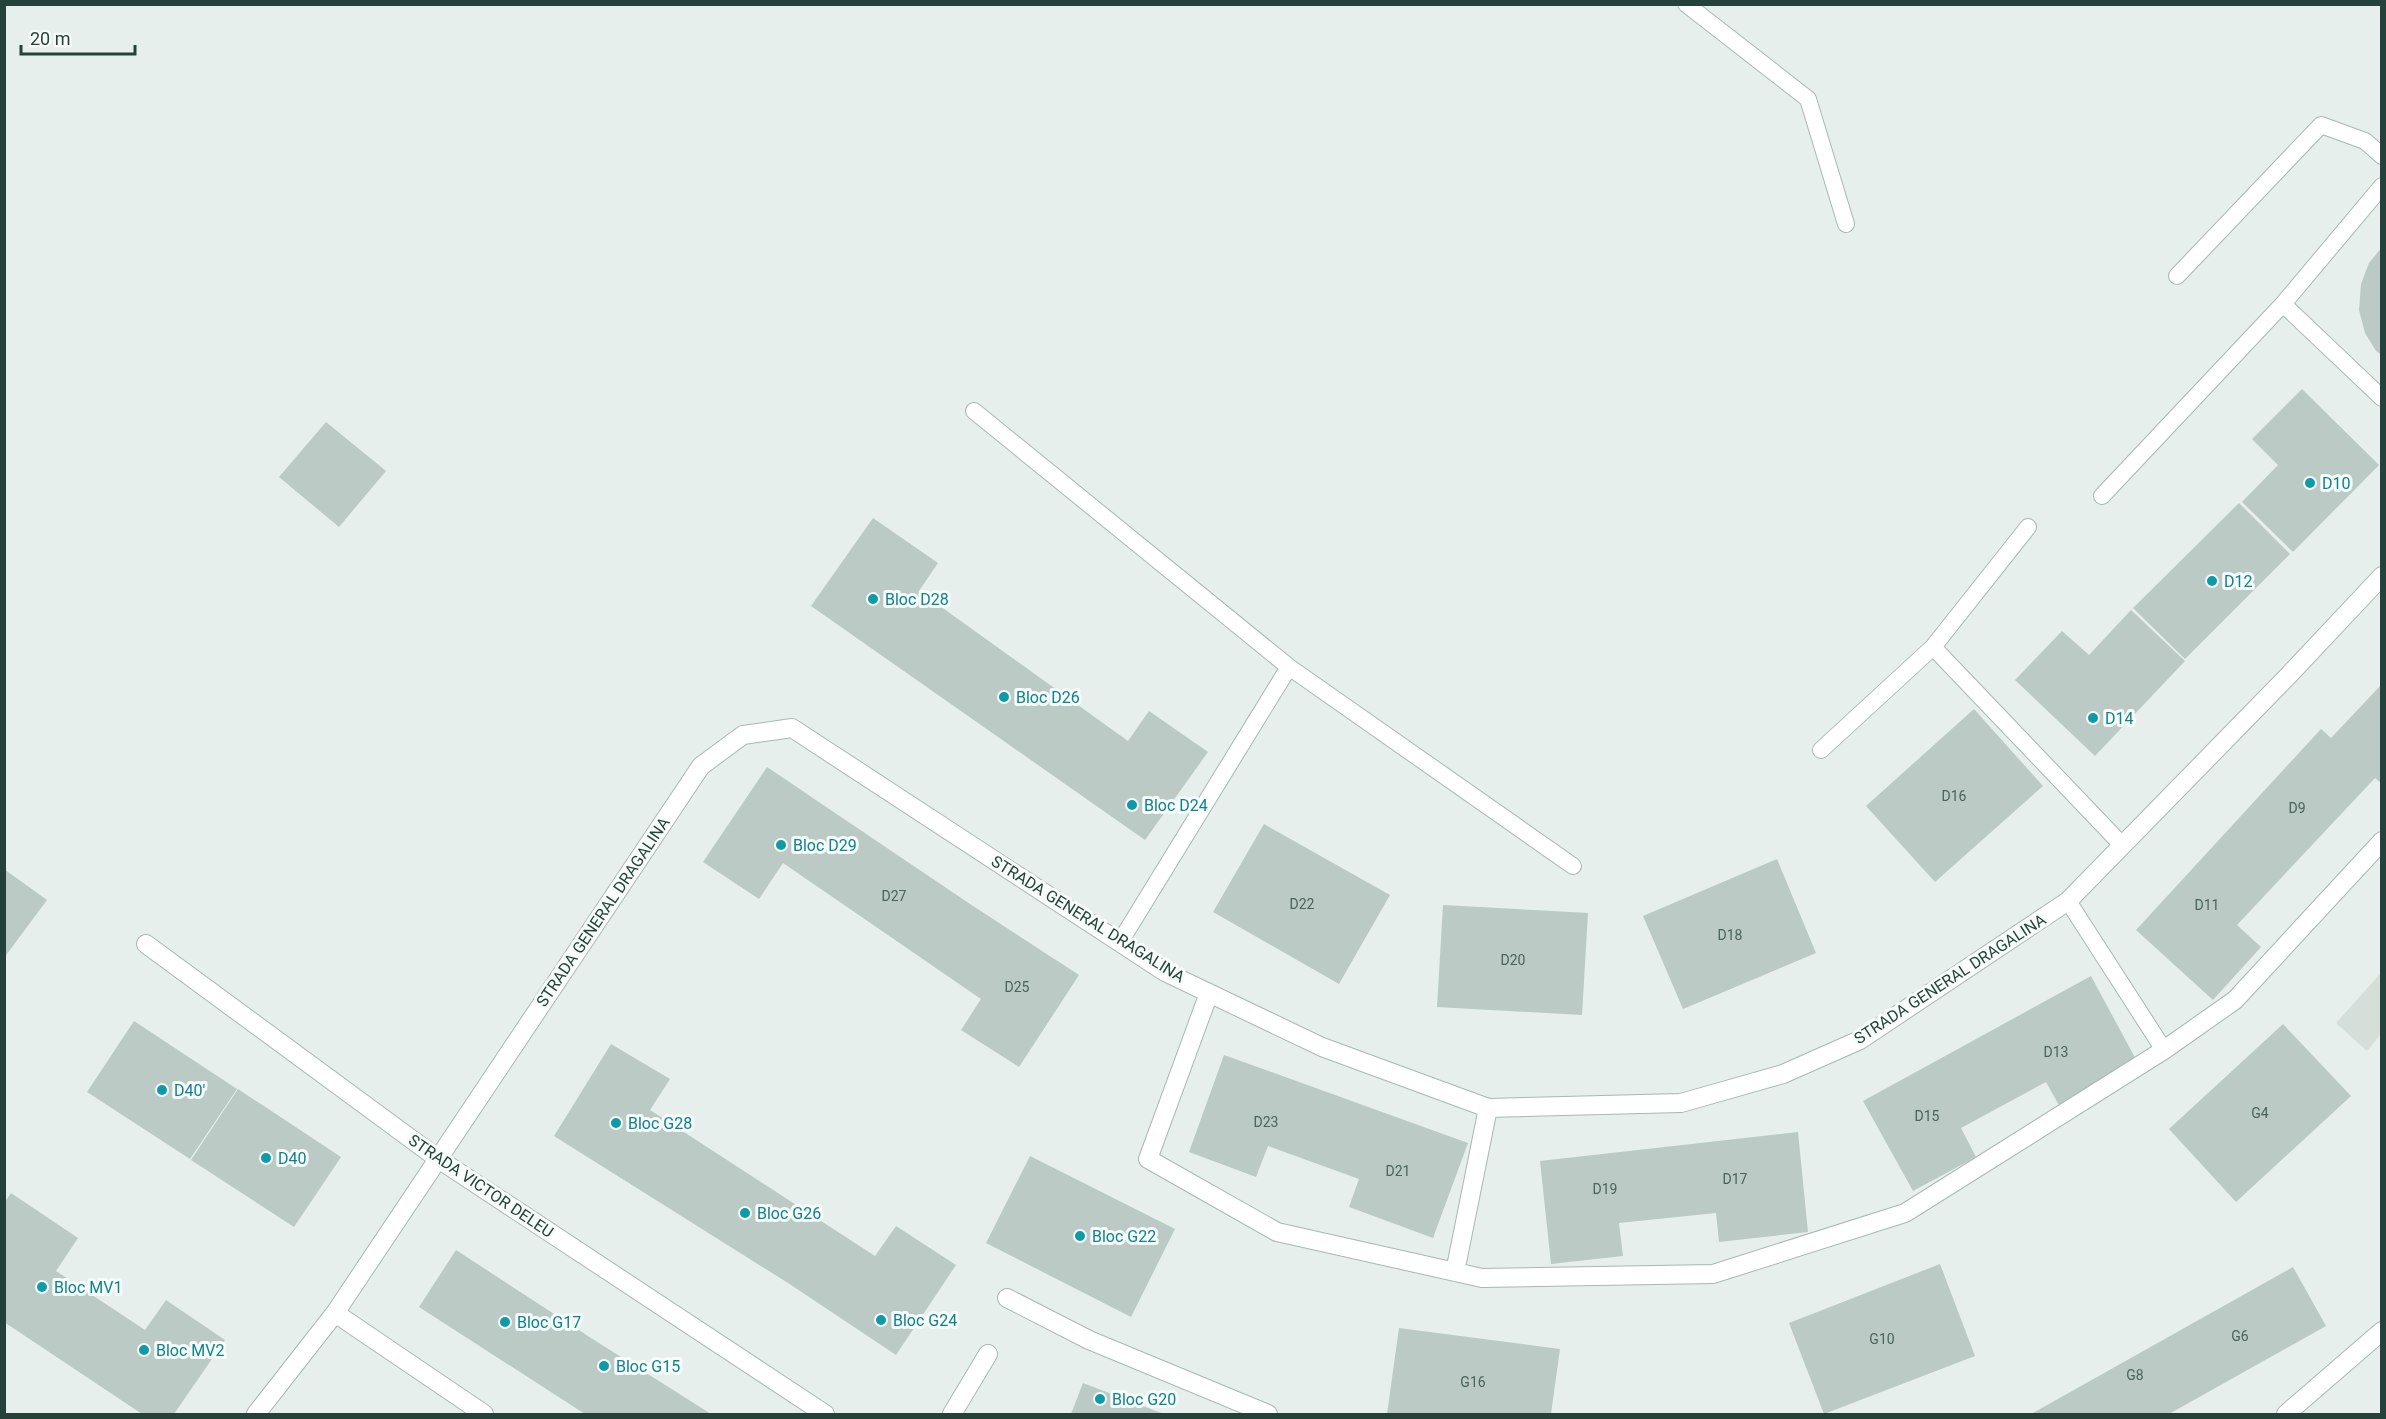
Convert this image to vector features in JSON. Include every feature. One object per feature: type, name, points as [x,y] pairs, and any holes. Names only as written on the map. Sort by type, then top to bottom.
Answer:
[{"type":"street","name":"STRADA GENERAL DRAGALINA","points":[[256,1414],[335,1313],[701,766],[743,735],[792,728],[1165,972],[1322,1047],[1488,1108],[1681,1103],[1783,1074],[1860,1040],[2068,901],[2288,676],[2382,576]]},
{"type":"street","points":[[1209,993],[1148,1160],[1278,1232],[1482,1278],[1713,1274],[1905,1213],[2164,1050],[2235,1000],[2382,841]]},
{"type":"street","name":"STRADA VICTOR DELEU","points":[[146,944],[437,1158],[825,1414]]},
{"type":"street","points":[[1455,1272],[1488,1108]]},
{"type":"street","points":[[1007,1298],[1089,1340],[1268,1414]]},
{"type":"street","points":[[335,1313],[484,1414]]},
{"type":"street","points":[[2286,1414],[2382,1331]]},
{"type":"street","points":[[952,1414],[988,1354]]},
{"type":"lane","points":[[1686,4],[1808,99],[1846,224]]},
{"type":"lane","points":[[2177,276],[2321,125],[2365,141],[2382,156]]},
{"type":"lane","points":[[2102,495],[2283,304],[2382,186]]},
{"type":"lane","points":[[2283,304],[2382,398]]},
{"type":"lane","points":[[974,411],[1289,667],[1573,866]]},
{"type":"lane","points":[[1821,750],[1933,647],[2028,527]]},
{"type":"lane","points":[[1933,647],[2122,845]]},
{"type":"lane","points":[[1120,942],[1289,667]]},
{"type":"lane","points":[[2068,901],[2164,1050]]},
{"type":"shaded area","points":[[2381,973],[2381,1034],[2367,1051],[2336,1023]]},
{"type":"building","points":[[2382,247],[2382,355],[2376,351],[2365,333],[2359,310],[2361,284],[2369,263]]},
{"type":"building","name":"D10","points":[[2302,389],[2379,465],[2293,552],[2242,502],[2278,465],[2252,439]]},
{"type":"building","points":[[326,422],[386,471],[339,527],[279,477]]},
{"type":"building","name":"D12","points":[[2239,503],[2290,554],[2185,659],[2133,608]]},
{"type":"building","points":[[873,518],[938,563],[919,591],[1128,741],[1149,711],[1208,752],[1145,840],[811,606]]},
{"type":"building","name":"D14","points":[[2131,610],[2185,661],[2095,756],[2015,680],[2062,631],[2089,655]]},
{"type":"building","points":[[2382,684],[2382,784],[2375,778],[2237,925],[2261,947],[2213,1000],[2136,930],[2321,729],[2331,738]]},
{"type":"building","points":[[1974,709],[2043,786],[1935,882],[1866,806]]},
{"type":"building","points":[[767,767],[1079,975],[1019,1067],[961,1030],[981,999],[783,863],[759,899],[703,862]]},
{"type":"building","points":[[1264,824],[1390,895],[1339,984],[1213,912]]},
{"type":"building","points":[[1777,859],[1816,953],[1683,1009],[1643,916]]},
{"type":"building","points":[[4,869],[47,900],[4,958]]},
{"type":"building","points":[[1443,905],[1588,913],[1582,1015],[1437,1007]]},
{"type":"building","points":[[2091,976],[2139,1065],[2060,1107],[2046,1082],[1961,1128],[1976,1157],[1913,1191],[1863,1101]]},
{"type":"building","name":"D40'","points":[[134,1021],[237,1089],[190,1159],[87,1092]]},
{"type":"building","points":[[2283,1024],[2351,1096],[2236,1202],[2169,1129]]},
{"type":"building","points":[[611,1044],[670,1079],[650,1110],[875,1256],[896,1226],[956,1265],[896,1355],[788,1283],[554,1136]]},
{"type":"building","points":[[1224,1055],[1468,1143],[1433,1238],[1349,1207],[1359,1179],[1268,1146],[1256,1177],[1189,1152]]},
{"type":"building","name":"D40","points":[[238,1089],[341,1157],[294,1227],[191,1160]]},
{"type":"building","points":[[1798,1132],[1808,1232],[1719,1242],[1716,1213],[1619,1223],[1623,1256],[1551,1264],[1540,1161]]},
{"type":"building","name":"Bloc G22","points":[[1030,1156],[1175,1229],[1131,1317],[986,1243]]},
{"type":"building","points":[[11,1193],[78,1238],[56,1271],[145,1330],[166,1300],[225,1340],[174,1414],[142,1414],[4,1322],[4,1203]]},
{"type":"building","name":"Bloc G17","points":[[456,1250],[711,1414],[585,1414],[419,1307]]},
{"type":"building","points":[[1940,1264],[1975,1356],[1824,1414],[1789,1323]]},
{"type":"building","points":[[2293,1267],[2326,1326],[2169,1414],[2031,1414]]},
{"type":"building","points":[[1399,1328],[1560,1349],[1551,1414],[1387,1414]]},
{"type":"building","name":"Bloc G20","points":[[1083,1383],[1164,1414],[1071,1414]]},
{"type":"place","name":"D10","points":[[2310,483]]},
{"type":"place","name":"D12","points":[[2212,581]]},
{"type":"place","name":"Bloc D28","points":[[873,599]]},
{"type":"place","name":"Bloc D26","points":[[1004,697]]},
{"type":"place","name":"D14","points":[[2093,718]]},
{"type":"place","name":"Bloc D24","points":[[1132,805]]},
{"type":"place","name":"Bloc D29","points":[[781,845]]},
{"type":"place","name":"D40'","points":[[162,1090]]},
{"type":"place","name":"Bloc G28","points":[[616,1123]]},
{"type":"place","name":"D40","points":[[266,1158]]},
{"type":"place","name":"Bloc G26","points":[[745,1213]]},
{"type":"place","name":"Bloc G22","points":[[1080,1236]]},
{"type":"place","name":"Bloc MV1","points":[[42,1287]]},
{"type":"place","name":"Bloc G24","points":[[881,1320]]},
{"type":"place","name":"Bloc G17","points":[[505,1322]]},
{"type":"place","name":"Bloc MV2","points":[[144,1350]]},
{"type":"place","name":"Bloc G15","points":[[604,1366]]},
{"type":"place","name":"Bloc G20","points":[[1100,1399]]}]
